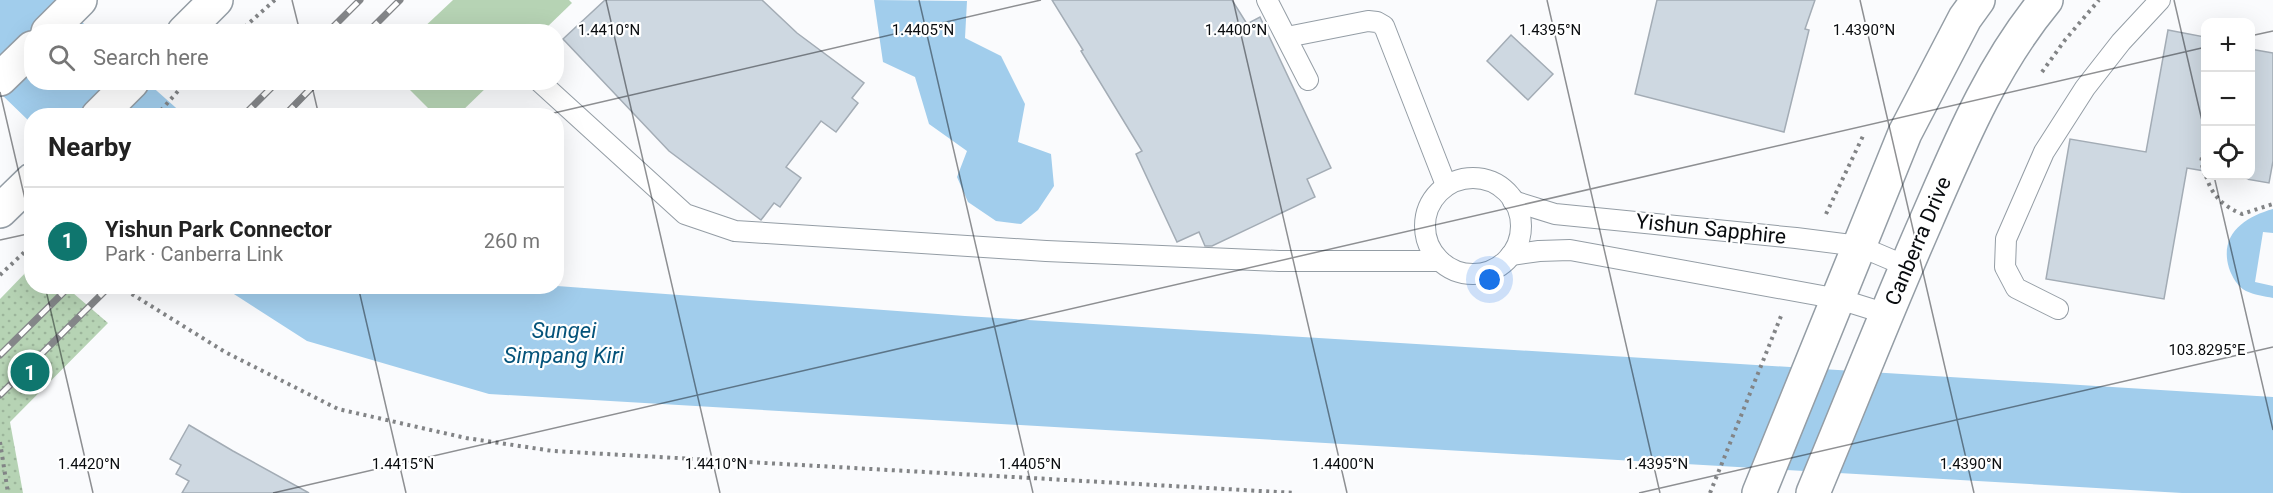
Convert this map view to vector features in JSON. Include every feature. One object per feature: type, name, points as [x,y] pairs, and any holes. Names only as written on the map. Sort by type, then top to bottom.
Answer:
[{"type":"street","points":[[56,24],[80,0]]},
{"type":"street","points":[[1759,493],[1905,133],[1965,18],[1978,0]]},
{"type":"street","name":"Canberra Drive","points":[[1813,493],[1906,266],[1957,149],[1989,84],[2025,25],[2046,0]]},
{"type":"street","points":[[0,79],[24,56]]},
{"type":"street","points":[[106,108],[124,90]]},
{"type":"street","points":[[0,211],[24,188]]},
{"type":"lane","points":[[1267,0],[1308,80]]},
{"type":"lane","points":[[2058,309],[2016,288],[2005,267],[2006,239],[2044,152],[2085,88],[2121,42],[2160,0]]},
{"type":"lane","points":[[1287,37],[1368,21],[1384,26],[1446,185],[1436,195],[1425,221],[1430,248],[1440,261]]},
{"type":"lane","points":[[549,90],[685,214],[735,231],[1046,251],[1279,261],[1440,261]]},
{"type":"lane","name":"Yishun Sapphire","points":[[1446,185],[1461,179],[1483,180],[1504,189],[1513,201],[1555,214],[1859,246],[1906,266]]},
{"type":"lane","points":[[1511,255],[1520,229],[1519,215],[1513,201]]},
{"type":"lane","name":"Yishun Sapphire","points":[[1440,261],[1453,270],[1469,274],[1485,273],[1499,266],[1511,255],[1570,250],[1838,300],[1886,316]]},
{"type":"path","points":[[248,24],[275,0]]},
{"type":"path","points":[[2037,78],[2099,0]]},
{"type":"path","points":[[163,108],[179,90]]},
{"type":"path","points":[[2208,180],[2215,196],[2223,204],[2242,214],[2273,204]]},
{"type":"path","points":[[0,276],[24,253]]},
{"type":"path","points":[[132,294],[225,352],[338,409],[466,438],[553,451],[1296,493]]},
{"type":"path","points":[[0,442],[8,493]]},
{"type":"green space","points":[[453,0],[569,0],[572,3],[550,24],[427,24]]},
{"type":"green space","points":[[410,90],[484,90],[465,108],[428,108]]},
{"type":"green space","points":[[24,274],[24,294],[74,294],[108,323],[10,422],[23,493],[0,493],[0,299]]},
{"type":"water","points":[[0,0],[57,0],[84,24],[24,24],[24,90],[156,90],[176,108],[24,108],[24,116],[0,93]]},
{"type":"water","points":[[874,0],[967,1],[965,38],[1001,56],[1025,104],[1018,142],[1051,154],[1054,186],[1038,210],[1021,224],[996,221],[968,202],[957,177],[967,151],[929,124],[915,77],[883,62]]},
{"type":"water","points":[[2273,209],[2273,233],[2263,232],[2255,282],[2273,286],[2273,298],[2252,294],[2240,287],[2230,271],[2227,256],[2231,237],[2236,229],[2252,217]]},
{"type":"water","name":"Sungei Simpang Kiri","points":[[564,287],[965,316],[2273,397],[2273,493],[2182,493],[489,394],[307,341],[234,294],[564,294]]},
{"type":"building","points":[[605,0],[762,0],[797,33],[864,83],[852,98],[858,103],[836,132],[821,121],[786,167],[801,178],[780,207],[774,203],[761,220],[669,151],[564,38]]},
{"type":"building","points":[[1052,0],[1232,0],[1247,24],[1260,17],[1331,168],[1307,179],[1315,197],[1212,246],[1205,246],[1199,232],[1177,242],[1136,154],[1142,151]]},
{"type":"building","points":[[1657,0],[1815,0],[1805,29],[1809,30],[1784,132],[1635,94]]},
{"type":"building","points":[[2168,30],[2201,36],[2201,170],[2187,168],[2164,299],[2046,279],[2070,139],[2146,152]]},
{"type":"building","points":[[1511,35],[1553,74],[1528,100],[1487,61]]},
{"type":"building","points":[[2255,50],[2273,53],[2273,161],[2269,183],[2252,180],[2255,180]]},
{"type":"building","points":[[189,425],[309,493],[182,493],[189,481],[176,474],[181,465],[170,459]]},
{"type":"railway","points":[[336,24],[360,0]]},
{"type":"railway","points":[[376,24],[400,0]]},
{"type":"railway","points":[[251,108],[269,90]]},
{"type":"railway","points":[[292,108],[309,90]]},
{"type":"railway","points":[[0,355],[62,294]]},
{"type":"railway","points":[[0,395],[102,294]]},
{"type":"place","name":"Yishun Park Connector","points":[[30,372]]}]
